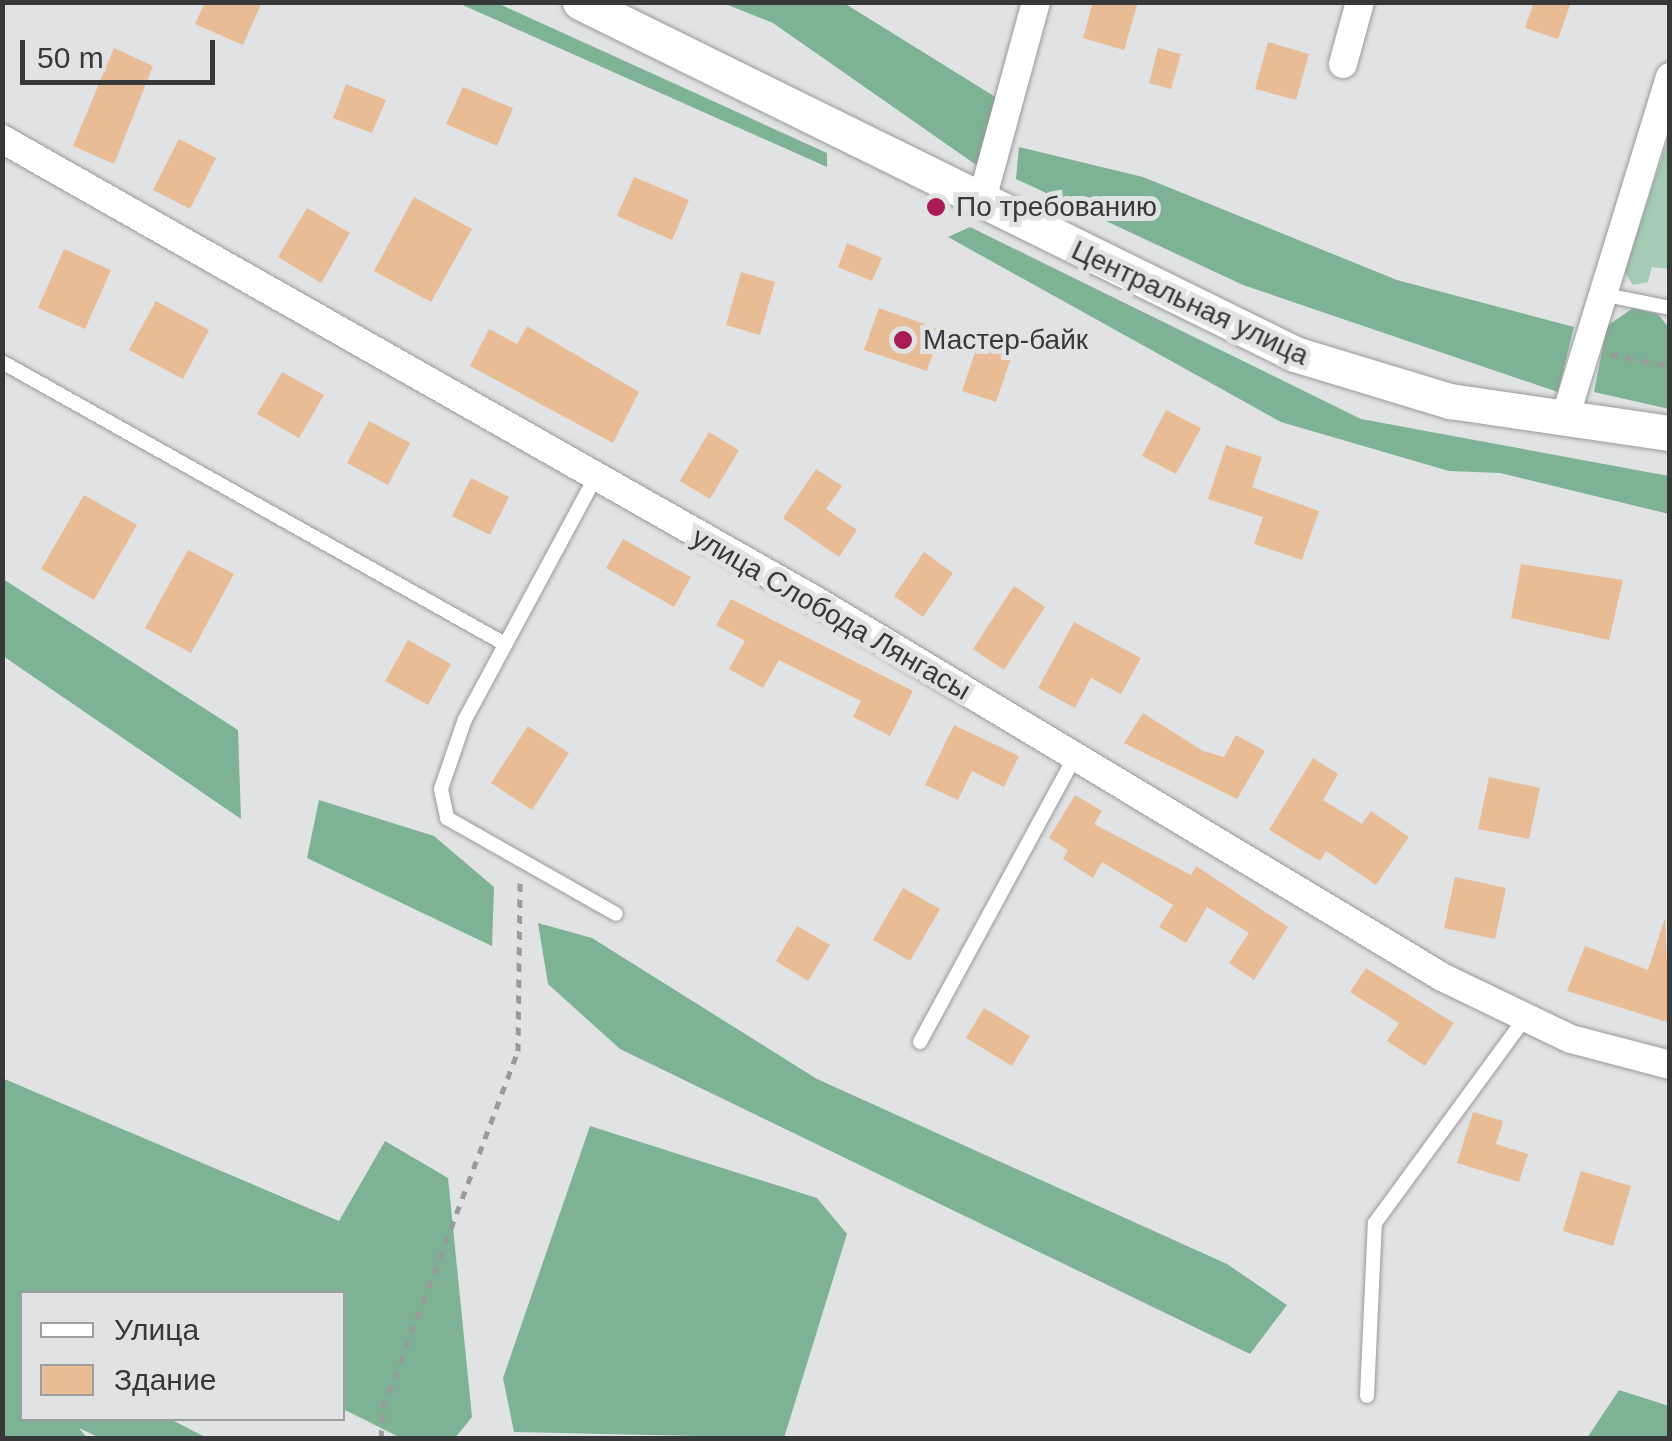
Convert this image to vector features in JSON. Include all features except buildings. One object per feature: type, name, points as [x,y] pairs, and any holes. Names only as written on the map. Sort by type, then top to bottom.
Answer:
[{"type":"street","name":"Центральная улица","points":[[580,2],[981,203],[1311,360],[1450,401],[1670,433]]},
{"type":"street","points":[[981,203],[1036,2]]},
{"type":"street","points":[[1343,64],[1360,2]]},
{"type":"street","points":[[1565,418],[1663,123],[1670,77]]},
{"type":"street","name":"улица Слобода Лянгасы","points":[[2,138],[1526,1017],[1670,1064]]},
{"type":"lane","points":[[1606,296],[1670,308]]},
{"type":"lane","points":[[2,362],[505,644]]},
{"type":"lane","points":[[594,478],[505,644],[441,789],[447,818],[616,914]]},
{"type":"lane","points":[[920,1042],[1074,758]]},
{"type":"lane","points":[[1367,1396],[1375,1223],[1526,1017]]},
{"type":"path","points":[[1587,350],[1670,366]]},
{"type":"path","points":[[381,1438],[390,1390],[518,1051],[520,859]]},
{"type":"green space","points":[[458,3],[497,3],[827,153],[827,167]]},
{"type":"green space","points":[[723,3],[844,3],[997,98],[982,169],[773,23]]},
{"type":"green space","points":[[1669,137],[1669,269],[1652,267],[1648,282],[1633,285],[1624,271]]},
{"type":"green space","points":[[1019,147],[1143,177],[1397,280],[1574,327],[1558,392],[1243,285],[1016,179]]},
{"type":"green space","points":[[970,227],[1361,419],[1669,476],[1669,514],[1500,473],[1449,471],[1281,422],[948,237]]},
{"type":"green space","points":[[1633,308],[1658,314],[1669,328],[1669,409],[1594,392],[1607,326]]},
{"type":"green space","points":[[3,579],[238,730],[241,819],[3,656]]},
{"type":"green space","points":[[319,800],[434,836],[494,887],[492,946],[307,858]]},
{"type":"green space","points":[[538,923],[592,938],[817,1079],[1227,1264],[1287,1305],[1250,1354],[620,1049],[548,984]]},
{"type":"green space","points":[[2,1078],[339,1221],[385,1141],[448,1178],[472,1417],[455,1438],[401,1438],[345,1410],[345,1291],[20,1291],[20,1421],[174,1421],[207,1438],[100,1438],[79,1428],[87,1438],[3,1438]]},
{"type":"green space","points":[[590,1126],[817,1198],[847,1234],[784,1438],[514,1432],[503,1378]]},
{"type":"green space","points":[[1619,1390],[1669,1406],[1669,1438],[1587,1438]]},
{"type":"place","name":"По требованию","points":[[936,207]]},
{"type":"place","name":"Мастер-байк","points":[[903,340]]}]
